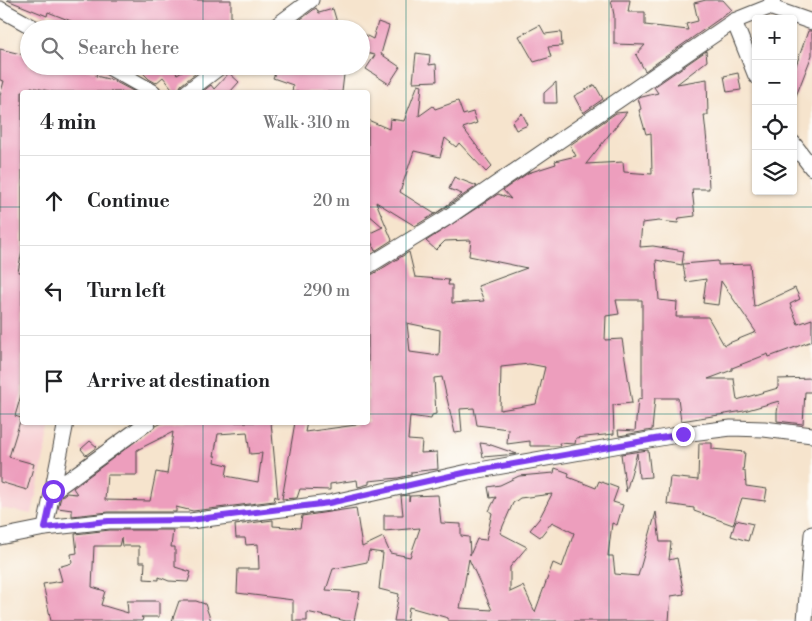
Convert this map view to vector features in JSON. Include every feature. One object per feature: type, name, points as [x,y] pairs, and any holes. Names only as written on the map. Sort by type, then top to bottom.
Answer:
[{"type":"street","points":[[284,20],[311,0]]},
{"type":"street","points":[[370,265],[448,217],[734,21],[771,3],[812,22]]},
{"type":"street","points":[[0,9],[20,20]]},
{"type":"street","points":[[734,21],[752,66]]},
{"type":"street","points":[[123,75],[149,90]]},
{"type":"street","points":[[190,90],[209,75]]},
{"type":"street","points":[[797,147],[812,168]]},
{"type":"street","points":[[45,528],[65,425]]},
{"type":"street","points":[[53,491],[144,425]]},
{"type":"street","points":[[0,538],[45,528],[108,521],[190,520],[329,503],[468,472],[683,434],[731,428],[764,429],[812,435]]},
{"type":"street","points":[[805,621],[812,534]]},
{"type":"shaded area","points":[[0,46],[20,51],[20,75],[121,75],[117,90],[20,90],[20,425],[51,425],[32,514],[0,508]]},
{"type":"building","points":[[7,0],[231,0],[231,20],[68,20],[48,12],[47,16]]},
{"type":"building","points":[[611,0],[630,0],[628,12],[645,12],[645,25],[688,30],[686,24],[698,21],[694,3],[706,0],[723,0],[732,10],[645,71],[636,55],[645,45],[614,44],[614,15]]},
{"type":"building","points":[[316,8],[319,13],[333,9],[336,20],[300,20]]},
{"type":"building","points":[[378,22],[389,26],[381,54],[400,67],[389,84],[370,72],[370,63],[375,55],[370,54],[370,38],[373,39]]},
{"type":"building","points":[[540,25],[545,34],[561,32],[562,46],[548,47],[551,57],[534,62],[519,36]]},
{"type":"building","points":[[808,31],[812,31],[812,55],[797,93],[797,63]]},
{"type":"building","points":[[0,49],[20,54],[20,75],[96,75],[112,80],[131,90],[44,90],[31,87],[30,90],[20,90],[20,261],[18,272],[20,272],[20,399],[15,416],[20,418],[20,421],[9,457],[34,464],[27,490],[0,482],[0,96],[4,81],[0,80]]},
{"type":"building","points":[[706,51],[707,61],[677,84],[707,79],[708,115],[704,115],[709,189],[692,189],[695,216],[679,218],[678,223],[659,221],[642,223],[640,247],[653,246],[684,251],[682,265],[656,260],[659,300],[677,302],[676,317],[708,317],[724,345],[756,332],[721,281],[718,305],[703,303],[706,279],[686,282],[683,264],[718,261],[718,265],[750,264],[754,307],[795,288],[800,299],[790,304],[798,324],[812,319],[812,341],[769,357],[768,354],[708,379],[734,379],[737,400],[778,388],[778,379],[812,378],[812,392],[805,392],[803,424],[777,421],[779,401],[744,411],[681,421],[678,398],[655,398],[652,430],[619,436],[618,430],[635,431],[638,399],[642,398],[642,300],[616,300],[619,314],[606,316],[605,340],[622,339],[632,403],[613,405],[614,434],[576,438],[575,444],[559,443],[560,446],[530,446],[530,441],[507,444],[508,429],[477,425],[474,408],[460,409],[462,432],[455,433],[442,377],[434,378],[436,414],[432,415],[431,419],[410,416],[408,440],[422,441],[421,453],[437,452],[438,469],[411,472],[411,475],[398,478],[369,481],[369,484],[358,487],[357,480],[330,484],[330,490],[300,489],[297,498],[282,499],[294,425],[306,425],[305,432],[370,425],[370,275],[409,252],[415,277],[449,280],[448,285],[452,285],[452,303],[484,301],[478,286],[527,268],[469,256],[471,240],[445,241],[436,250],[426,241],[498,194],[511,199],[503,190],[528,173],[556,164],[555,161],[576,156],[570,145],[616,113],[627,112],[586,164],[623,162],[624,172],[652,174],[651,133],[646,134],[639,110],[641,109],[638,98],[658,93],[654,87]],"holes":[[[407,323],[440,330],[439,356],[410,352]],[[529,364],[545,367],[536,404],[500,410],[501,367]]]},
{"type":"building","points":[[416,53],[430,55],[429,65],[436,64],[437,81],[413,82]]},
{"type":"building","points":[[738,73],[741,90],[727,92],[724,76]]},
{"type":"building","points":[[145,75],[194,75],[181,85],[179,90],[173,90],[163,77],[156,83]]},
{"type":"building","points":[[227,75],[231,75],[239,82],[232,90],[205,90],[211,85],[214,89]]},
{"type":"building","points":[[274,75],[344,75],[342,90],[292,90],[293,85],[273,78]]},
{"type":"building","points":[[556,82],[557,103],[544,103],[544,93]]},
{"type":"building","points":[[418,84],[422,85],[419,116],[433,106],[435,109],[458,101],[463,115],[473,112],[477,123],[463,128],[492,166],[486,172],[459,143],[456,147],[445,138],[440,157],[414,151],[400,192],[435,214],[415,226],[376,202],[392,240],[375,251],[370,239],[370,233],[383,227],[370,216],[370,121],[389,129],[390,119],[404,121]]},
{"type":"building","points":[[595,85],[603,99],[583,113],[574,96]]},
{"type":"building","points":[[522,113],[528,125],[516,130],[512,122]]},
{"type":"building","points":[[454,177],[477,186],[443,209],[436,213],[462,194],[449,189]]},
{"type":"building","points":[[158,425],[271,425],[278,498],[275,496],[274,501],[193,511],[176,507],[176,512],[109,512],[72,516],[72,510],[58,508],[61,497],[66,493],[77,494],[73,488]],"holes":[[[173,432],[167,474],[156,472],[150,501],[105,500],[107,475],[137,475],[137,450]],[[247,432],[250,454],[262,453],[258,482],[226,476],[228,465],[215,462],[216,456],[214,456],[218,434]]]},
{"type":"building","points":[[90,441],[97,447],[86,455],[81,449]]},
{"type":"building","points":[[480,443],[488,444],[517,454],[483,457]]},
{"type":"building","points":[[699,443],[712,443],[712,449],[745,452],[743,471],[745,471],[746,486],[767,489],[765,501],[742,498],[733,525],[694,511],[694,508],[667,504],[670,477],[698,480]]},
{"type":"building","points":[[648,450],[651,477],[639,478],[637,453],[626,492],[621,454]]},
{"type":"building","points":[[555,468],[569,473],[568,477],[596,488],[599,481],[618,488],[613,502],[623,505],[617,525],[612,523],[608,556],[613,556],[615,574],[638,576],[656,512],[660,542],[671,542],[669,560],[677,558],[684,594],[671,596],[669,621],[448,621],[448,618],[409,607],[407,621],[394,621],[399,594],[379,589],[383,553],[369,551],[367,562],[333,569],[326,590],[360,592],[354,621],[346,621],[307,612],[307,621],[293,621],[293,600],[237,593],[238,569],[259,569],[258,544],[246,545],[245,538],[236,538],[235,525],[273,520],[273,526],[300,528],[302,516],[356,508],[362,547],[383,537],[390,553],[410,557],[420,528],[384,531],[384,515],[403,515],[401,496],[409,495],[409,501],[410,496],[438,495],[441,523],[461,524],[461,536],[469,537],[470,555],[477,539],[486,540],[492,513],[489,511],[496,497],[490,498],[488,487],[500,485],[519,476],[554,473]],"holes":[[[552,494],[539,519],[530,530],[540,537],[552,522],[574,533],[562,567],[553,563],[535,612],[523,586],[510,592],[510,567],[527,547],[500,533],[513,503],[520,498]],[[469,559],[492,610],[460,608]]]},
{"type":"building","points":[[736,520],[753,524],[748,541],[731,536]]},
{"type":"building","points":[[110,530],[173,530],[171,547],[175,547],[175,567],[191,572],[188,582],[169,581],[159,577],[159,580],[144,579],[145,562],[139,562],[139,546],[122,546],[121,538],[119,546],[94,546],[92,587],[105,591],[101,605],[128,613],[127,601],[159,601],[159,617],[141,617],[143,618],[142,621],[51,621],[43,584],[62,581],[58,567],[72,563],[71,554],[77,553],[75,534]]},
{"type":"building","points":[[179,601],[196,601],[205,604],[211,621],[172,621]]},
{"type":"route","points":[[53,491],[45,528],[108,521],[190,520],[329,503],[468,472],[683,434]]}]
